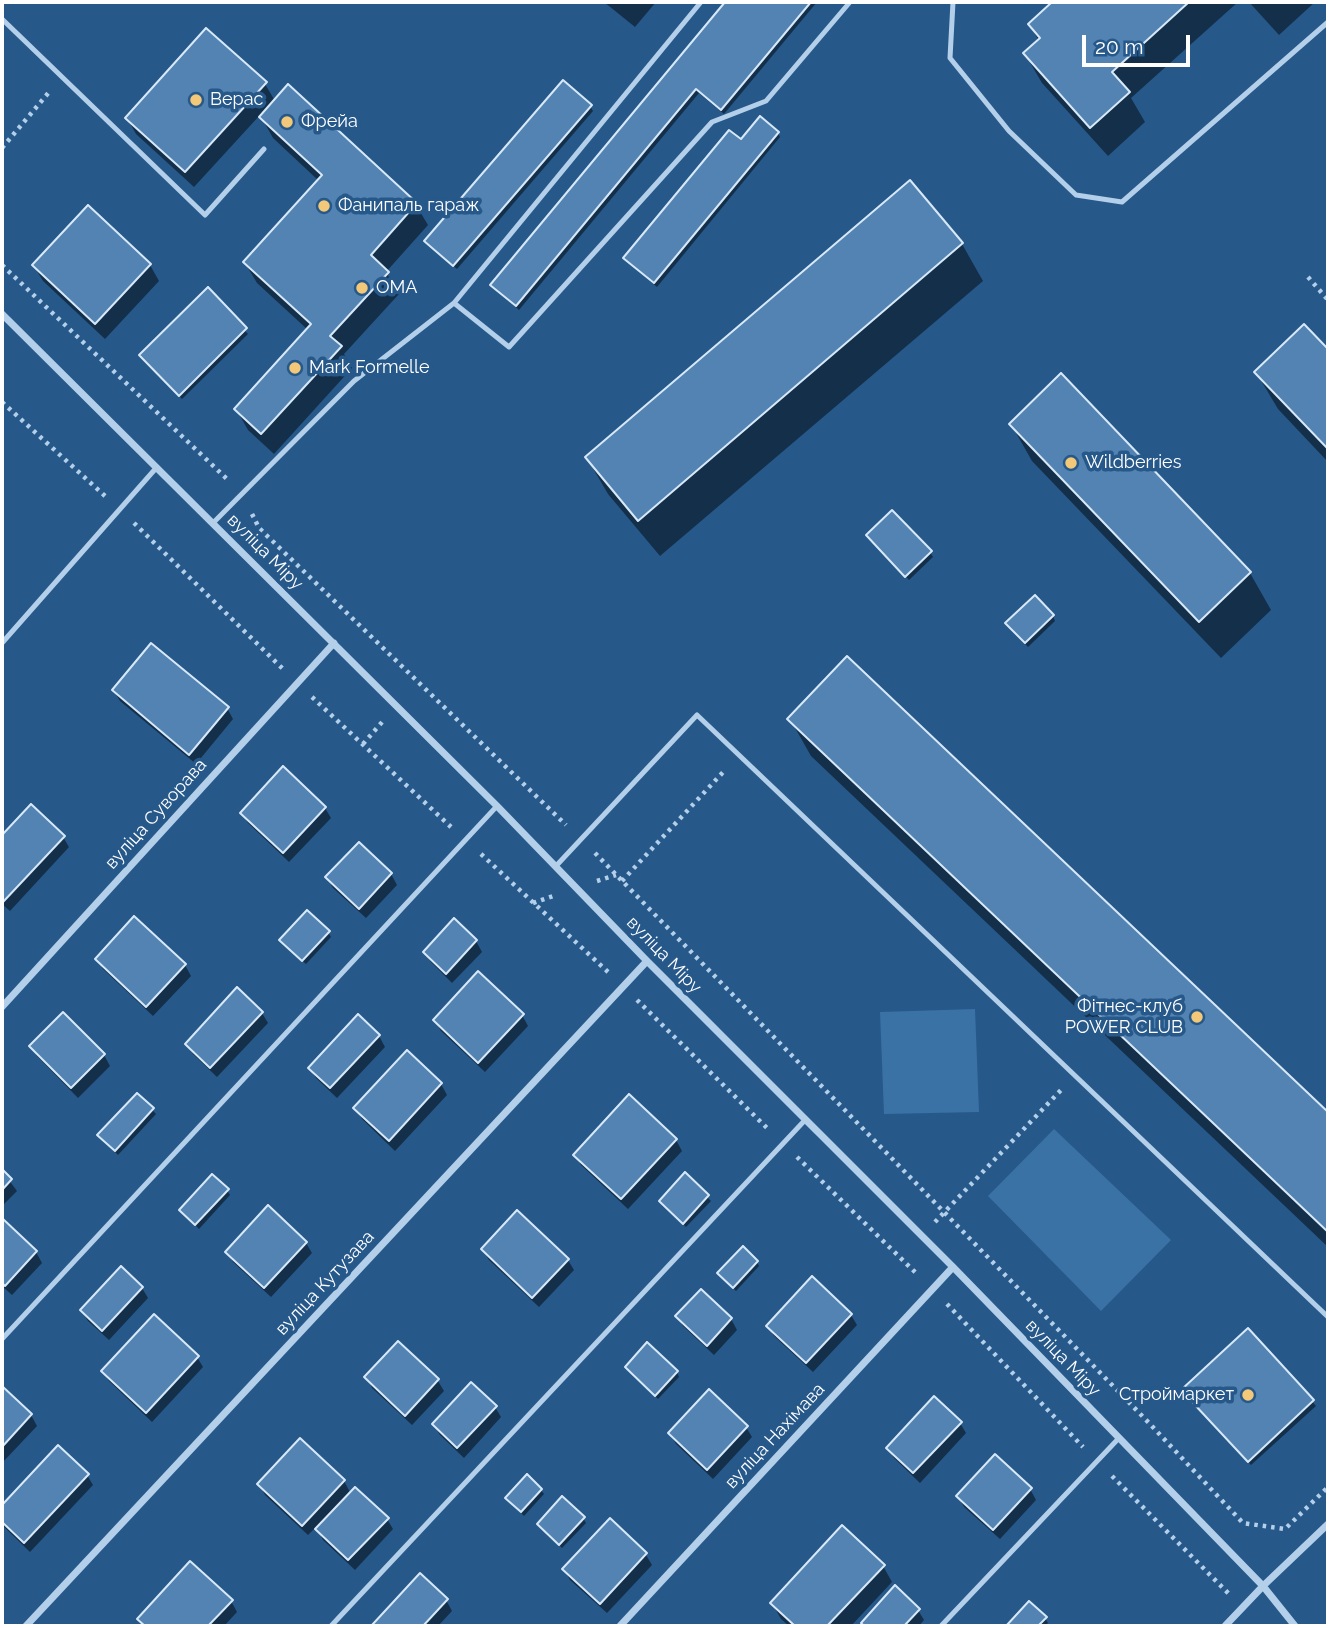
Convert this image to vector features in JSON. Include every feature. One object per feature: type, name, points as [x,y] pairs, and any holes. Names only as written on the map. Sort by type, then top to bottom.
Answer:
[{"type":"street","name":"вуліца Міру","points":[[2,314],[334,643],[953,1267],[1263,1586],[1295,1626]]},
{"type":"street","name":"вуліца Суворава","points":[[2,1007],[334,643]]},
{"type":"street","name":"вуліца Кутузава","points":[[26,1626],[647,961]]},
{"type":"street","name":"вуліца Нахімава","points":[[620,1626],[953,1267]]},
{"type":"street","points":[[1225,1626],[1328,1524]]},
{"type":"lane","points":[[213,523],[354,381],[454,303],[701,2]]},
{"type":"lane","points":[[454,303],[509,347],[712,122],[766,100],[850,2]]},
{"type":"lane","points":[[953,2],[950,58],[1009,131],[1076,195],[1122,202],[1328,22]]},
{"type":"lane","points":[[2,19],[205,215],[264,149]]},
{"type":"lane","points":[[2,643],[157,467]]},
{"type":"lane","points":[[556,866],[697,715],[1328,1317]]},
{"type":"lane","points":[[2,1339],[496,806]]},
{"type":"lane","points":[[331,1626],[806,1119]]},
{"type":"lane","points":[[941,1626],[1119,1438]]},
{"type":"path","points":[[2,148],[62,77]]},
{"type":"path","points":[[2,265],[242,493],[259,528],[581,839],[1243,1523],[1285,1529],[1328,1488]]},
{"type":"path","points":[[1308,277],[1328,300]]},
{"type":"path","points":[[622,881],[739,755]]},
{"type":"path","points":[[901,1259],[1075,1076]]},
{"type":"shaded area","points":[[975,1009],[979,1112],[884,1114],[880,1012]]},
{"type":"shaded area","points":[[1054,1129],[1171,1240],[1101,1311],[988,1196]]},
{"type":"building","points":[[725,2],[811,2],[721,110],[696,89],[516,306],[490,285]]},
{"type":"building","points":[[1052,2],[1189,2],[1112,72],[1130,92],[1090,128],[1023,53],[1040,38],[1028,24]]},
{"type":"building","name":"Верас","points":[[206,28],[267,82],[185,172],[125,118]]},
{"type":"building","points":[[563,80],[592,105],[453,266],[424,241]]},
{"type":"building","points":[[288,84],[417,203],[371,255],[389,272],[330,336],[342,346],[261,434],[234,409],[311,324],[243,262],[322,175],[259,117]]},
{"type":"building","points":[[760,116],[779,132],[654,283],[623,258],[729,130],[741,139]]},
{"type":"building","points":[[910,180],[963,243],[638,521],[585,457]]},
{"type":"building","points":[[88,205],[151,264],[95,324],[32,265]]},
{"type":"building","points":[[208,287],[247,328],[179,396],[139,355]]},
{"type":"building","points":[[1304,324],[1328,349],[1328,449],[1254,372]]},
{"type":"building","points":[[1061,373],[1251,572],[1199,622],[1009,424]]},
{"type":"building","points":[[892,510],[932,551],[905,577],[866,535]]},
{"type":"building","points":[[1035,595],[1054,615],[1025,643],[1005,623]]},
{"type":"building","points":[[151,643],[229,707],[189,755],[112,690]]},
{"type":"building","points":[[847,656],[1328,1112],[1328,1232],[787,719]]},
{"type":"building","points":[[283,766],[326,807],[283,853],[240,813]]},
{"type":"building","points":[[31,804],[65,836],[3,902],[2,835]]},
{"type":"building","points":[[359,842],[392,873],[359,909],[325,877]]},
{"type":"building","points":[[307,910],[330,931],[302,961],[279,940]]},
{"type":"building","points":[[134,916],[186,964],[146,1007],[95,959]]},
{"type":"building","points":[[454,918],[477,940],[446,974],[423,952]]},
{"type":"building","points":[[478,971],[524,1014],[478,1063],[433,1020]]},
{"type":"building","points":[[237,987],[263,1012],[210,1068],[185,1044]]},
{"type":"building","points":[[63,1012],[105,1054],[71,1088],[29,1046]]},
{"type":"building","points":[[358,1014],[380,1035],[330,1088],[308,1068]]},
{"type":"building","points":[[407,1050],[442,1083],[389,1141],[353,1108]]},
{"type":"building","points":[[137,1093],[154,1108],[115,1151],[97,1135]]},
{"type":"building","points":[[629,1094],[677,1139],[621,1199],[573,1155]]},
{"type":"building","points":[[2,1169],[12,1179],[2,1190]]},
{"type":"building","points":[[685,1172],[709,1195],[683,1224],[659,1201]]},
{"type":"building","points":[[212,1174],[229,1189],[195,1225],[179,1210]]},
{"type":"building","points":[[268,1205],[307,1242],[264,1288],[225,1252]]},
{"type":"building","points":[[517,1210],[569,1259],[532,1298],[481,1249]]},
{"type":"building","points":[[3,1219],[37,1251],[5,1286],[2,1283]]},
{"type":"building","points":[[743,1246],[758,1261],[733,1288],[717,1273]]},
{"type":"building","points":[[121,1266],[143,1287],[102,1331],[80,1310]]},
{"type":"building","points":[[812,1276],[852,1314],[806,1363],[766,1326]]},
{"type":"building","points":[[701,1289],[732,1318],[707,1346],[675,1316]]},
{"type":"building","points":[[154,1314],[199,1356],[146,1413],[101,1371]]},
{"type":"building","name":"Строймаркет","points":[[1248,1328],[1314,1400],[1248,1462],[1181,1390]]},
{"type":"building","points":[[398,1341],[439,1379],[405,1416],[364,1377]]},
{"type":"building","points":[[647,1342],[678,1371],[655,1396],[625,1367]]},
{"type":"building","points":[[471,1382],[497,1406],[457,1448],[432,1424]]},
{"type":"building","points":[[2,1386],[32,1414],[2,1447]]},
{"type":"building","points":[[709,1389],[748,1426],[707,1470],[668,1433]]},
{"type":"building","points":[[934,1396],[962,1422],[913,1473],[886,1448]]},
{"type":"building","points":[[300,1438],[345,1480],[302,1526],[257,1484]]},
{"type":"building","points":[[58,1445],[89,1474],[24,1543],[2,1522],[2,1505]]},
{"type":"building","points":[[995,1454],[1032,1488],[993,1530],[956,1496]]},
{"type":"building","points":[[527,1474],[542,1489],[521,1512],[505,1498]]},
{"type":"building","points":[[355,1487],[389,1518],[348,1560],[315,1529]]},
{"type":"building","points":[[562,1496],[585,1517],[559,1545],[537,1524]]},
{"type":"building","points":[[610,1518],[647,1553],[600,1604],[562,1569]]},
{"type":"building","points":[[842,1525],[885,1565],[827,1626],[795,1626],[770,1603]]},
{"type":"building","points":[[190,1561],[233,1600],[208,1626],[145,1626],[137,1619]]},
{"type":"building","points":[[420,1573],[448,1599],[423,1626],[372,1625]]},
{"type":"building","points":[[895,1585],[920,1609],[904,1626],[864,1626],[861,1623]]},
{"type":"building","points":[[1029,1601],[1047,1617],[1038,1626],[1006,1626]]},
{"type":"place","name":"Верас","points":[[196,100]]},
{"type":"place","name":"Фрейа","points":[[287,122]]},
{"type":"place","name":"Фанипаль гараж","points":[[324,206]]},
{"type":"place","name":"ОМА","points":[[362,288]]},
{"type":"place","name":"Mark Formelle","points":[[295,368]]},
{"type":"place","name":"Wildberries","points":[[1071,463]]},
{"type":"place","name":"Фітнес-клуб POWER CLUB","points":[[1197,1017]]},
{"type":"place","name":"Строймаркет","points":[[1248,1395]]}]
